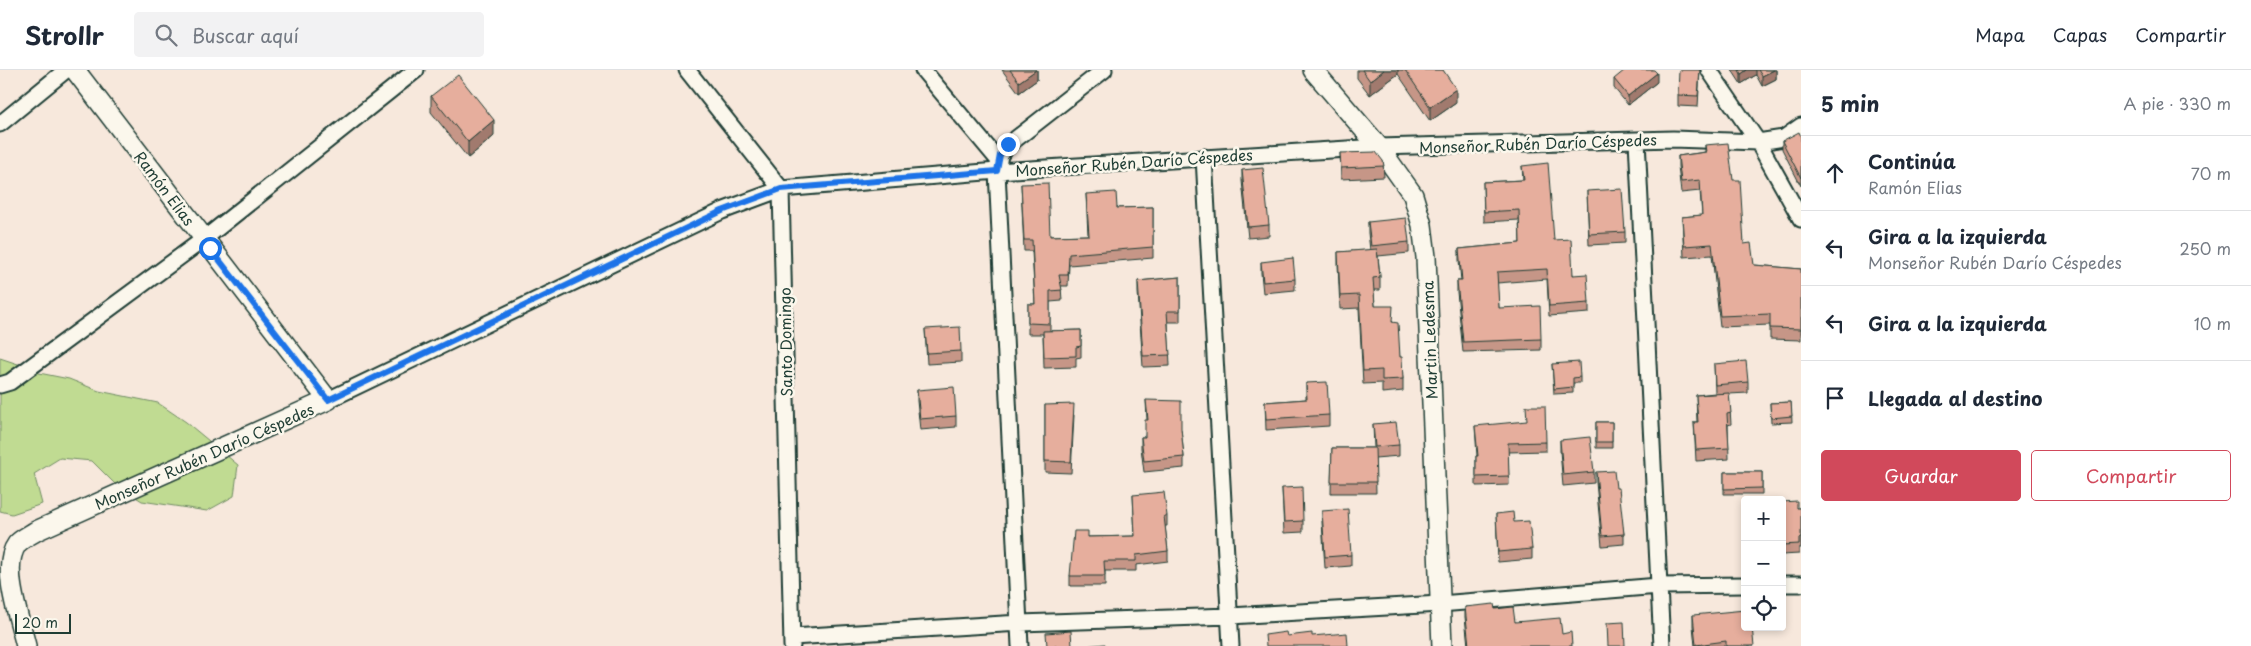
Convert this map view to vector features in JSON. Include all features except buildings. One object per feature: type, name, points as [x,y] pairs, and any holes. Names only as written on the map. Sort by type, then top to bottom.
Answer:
[{"type":"street","points":[[0,124],[66,70]]},
{"type":"street","name":"Ramón Elias","points":[[75,70],[328,400]]},
{"type":"street","points":[[0,385],[10,382],[204,239],[416,70]]},
{"type":"street","points":[[687,70],[781,189]]},
{"type":"street","points":[[923,70],[998,166]]},
{"type":"street","points":[[1020,646],[998,166],[1000,155],[1008,144],[1104,70]]},
{"type":"street","name":"Martin Ledesma","points":[[1313,70],[1379,147],[1413,195],[1422,225],[1425,249],[1442,646]]},
{"type":"street","points":[[1709,70],[1758,142],[1801,219]]},
{"type":"street","name":"Monseñor Rubén Darío Céspedes","points":[[26,646],[11,580],[11,560],[17,544],[36,531],[328,400],[722,211],[781,189],[998,166],[1379,147],[1673,139],[1758,142],[1784,138],[1801,126]]},
{"type":"street","points":[[1637,140],[1662,646]]},
{"type":"street","points":[[1204,157],[1231,646]]},
{"type":"street","name":"Santo Domingo","points":[[781,189],[792,642]]},
{"type":"street","points":[[1786,584],[1801,584]]},
{"type":"street","points":[[792,642],[1020,622],[1230,616],[1440,604],[1659,586],[1741,585]]},
{"type":"green space","points":[[0,358],[33,369],[39,373],[69,379],[99,391],[158,403],[186,422],[238,465],[234,496],[207,511],[142,501],[115,484],[92,461],[60,458],[34,474],[42,504],[12,514],[0,511]]},
{"type":"route","points":[[210,248],[328,400],[722,211],[781,189],[997,171],[1000,155],[1008,144]]}]
